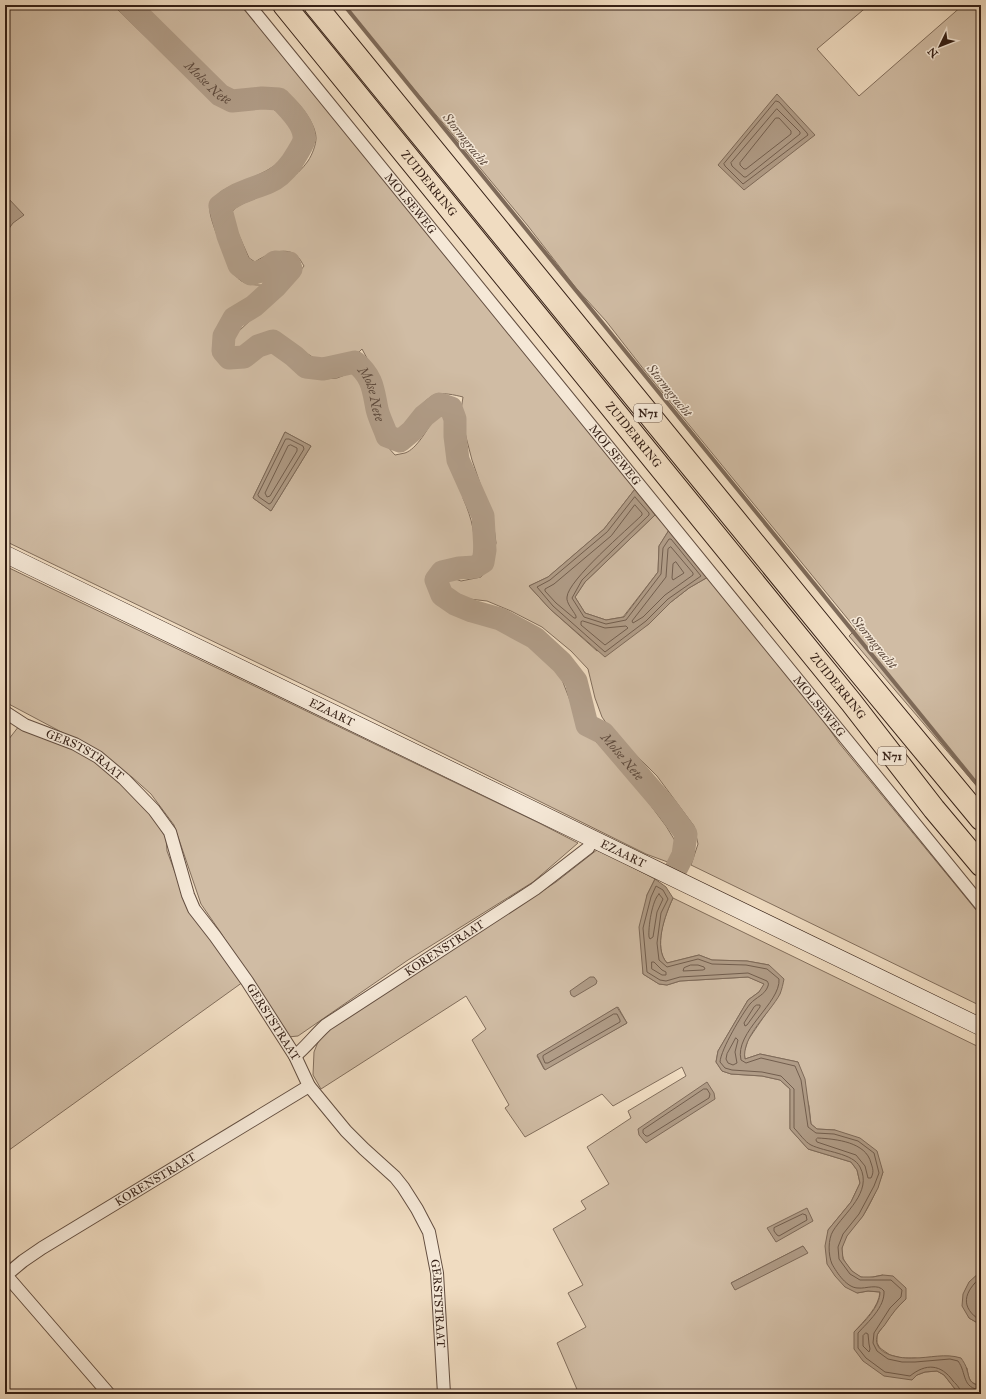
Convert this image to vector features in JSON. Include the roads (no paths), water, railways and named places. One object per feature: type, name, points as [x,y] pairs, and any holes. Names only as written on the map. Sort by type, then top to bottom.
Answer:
[{"type":"highway","name":"ZUIDERRING","points":[[284,5],[846,696],[934,809],[981,865]]},
{"type":"highway","name":"ZUIDERRING","points":[[316,5],[806,608],[981,819]]},
{"type":"main road","name":"EZAART","points":[[5,554],[981,1027]]},
{"type":"street","name":"MOLSEWEG","points":[[249,5],[981,905]]},
{"type":"street","name":"GERSTSTRAAT","points":[[5,712],[25,725],[75,744],[98,757],[124,779],[154,810],[170,832],[188,896],[194,909],[247,981],[295,1056],[309,1086],[346,1131],[399,1182],[417,1209],[429,1232],[437,1273],[444,1394]]},
{"type":"street","name":"KORENSTRAAT","points":[[295,1056],[304,1049],[326,1025],[535,889],[588,848],[593,839]]},
{"type":"street","name":"KORENSTRAAT","points":[[6,1275],[42,1248],[309,1086]]},
{"type":"street","points":[[6,1275],[109,1394]]},
{"type":"water","points":[[777,94],[815,135],[744,190],[718,165]]},
{"type":"water","points":[[8,198],[24,215],[13,223],[5,234],[5,203]]},
{"type":"water","points":[[285,432],[311,446],[271,511],[253,498]]},
{"type":"water","points":[[635,489],[655,515],[585,582],[575,597],[585,613],[606,620],[624,617],[658,572],[659,546],[669,530],[708,577],[689,588],[671,602],[649,624],[605,657],[550,609],[529,586],[548,577],[604,529]]},
{"type":"water","points":[[655,879],[666,887],[673,898],[664,922],[661,940],[663,957],[667,963],[699,955],[712,960],[747,961],[769,965],[784,979],[780,994],[757,1025],[747,1042],[745,1059],[760,1054],[798,1062],[805,1079],[811,1124],[817,1129],[835,1130],[860,1138],[877,1151],[883,1172],[878,1188],[863,1216],[847,1236],[842,1248],[843,1259],[852,1271],[861,1277],[883,1275],[893,1276],[906,1288],[906,1299],[895,1310],[877,1336],[879,1348],[883,1352],[902,1358],[943,1356],[961,1358],[966,1366],[971,1381],[974,1384],[981,1386],[981,1394],[959,1394],[944,1375],[937,1371],[925,1372],[917,1375],[912,1380],[884,1376],[863,1361],[854,1349],[854,1332],[867,1319],[874,1309],[880,1292],[868,1291],[857,1293],[845,1287],[827,1264],[825,1246],[828,1230],[851,1202],[860,1183],[857,1170],[851,1162],[808,1149],[790,1129],[790,1089],[780,1080],[762,1076],[731,1074],[722,1071],[716,1062],[718,1051],[748,1000],[759,992],[764,984],[748,977],[680,981],[667,985],[659,984],[643,974],[639,927],[647,895]]},
{"type":"water","points":[[590,977],[594,977],[597,981],[596,984],[574,997],[571,995],[570,991]]},
{"type":"water","points":[[617,1007],[627,1023],[545,1070],[537,1055]]},
{"type":"water","points":[[707,1082],[714,1093],[715,1099],[646,1143],[639,1135],[638,1129]]},
{"type":"water","points":[[807,1208],[813,1221],[776,1242],[767,1228]]},
{"type":"water","points":[[803,1246],[808,1253],[735,1290],[731,1283]]},
{"type":"water","points":[[981,1271],[981,1325],[969,1318],[962,1306],[963,1294],[969,1282]]},
{"type":"waterway","name":"Molse Nete","points":[[129,5],[220,95],[232,101],[262,98],[279,99],[296,117],[304,134],[304,140],[299,151],[285,171],[273,180],[238,194],[220,206],[228,236],[239,265],[251,274],[265,270],[275,262],[289,263],[291,269],[275,287],[254,306],[234,318],[224,336],[223,351],[229,358],[244,357],[258,346],[273,341],[294,356],[306,367],[323,369],[355,362],[369,378],[378,412],[387,436],[400,441],[412,431],[424,416],[439,404],[451,408],[455,419],[455,436],[458,460],[483,516],[485,550],[483,562],[475,567],[459,568],[442,572],[436,580],[442,595],[455,604],[472,611],[500,619],[535,638],[562,663],[576,681],[587,725],[603,733],[667,808],[686,834],[683,855],[677,867]]},
{"type":"waterway","name":"Stormgracht","points":[[344,5],[981,789]]}]
